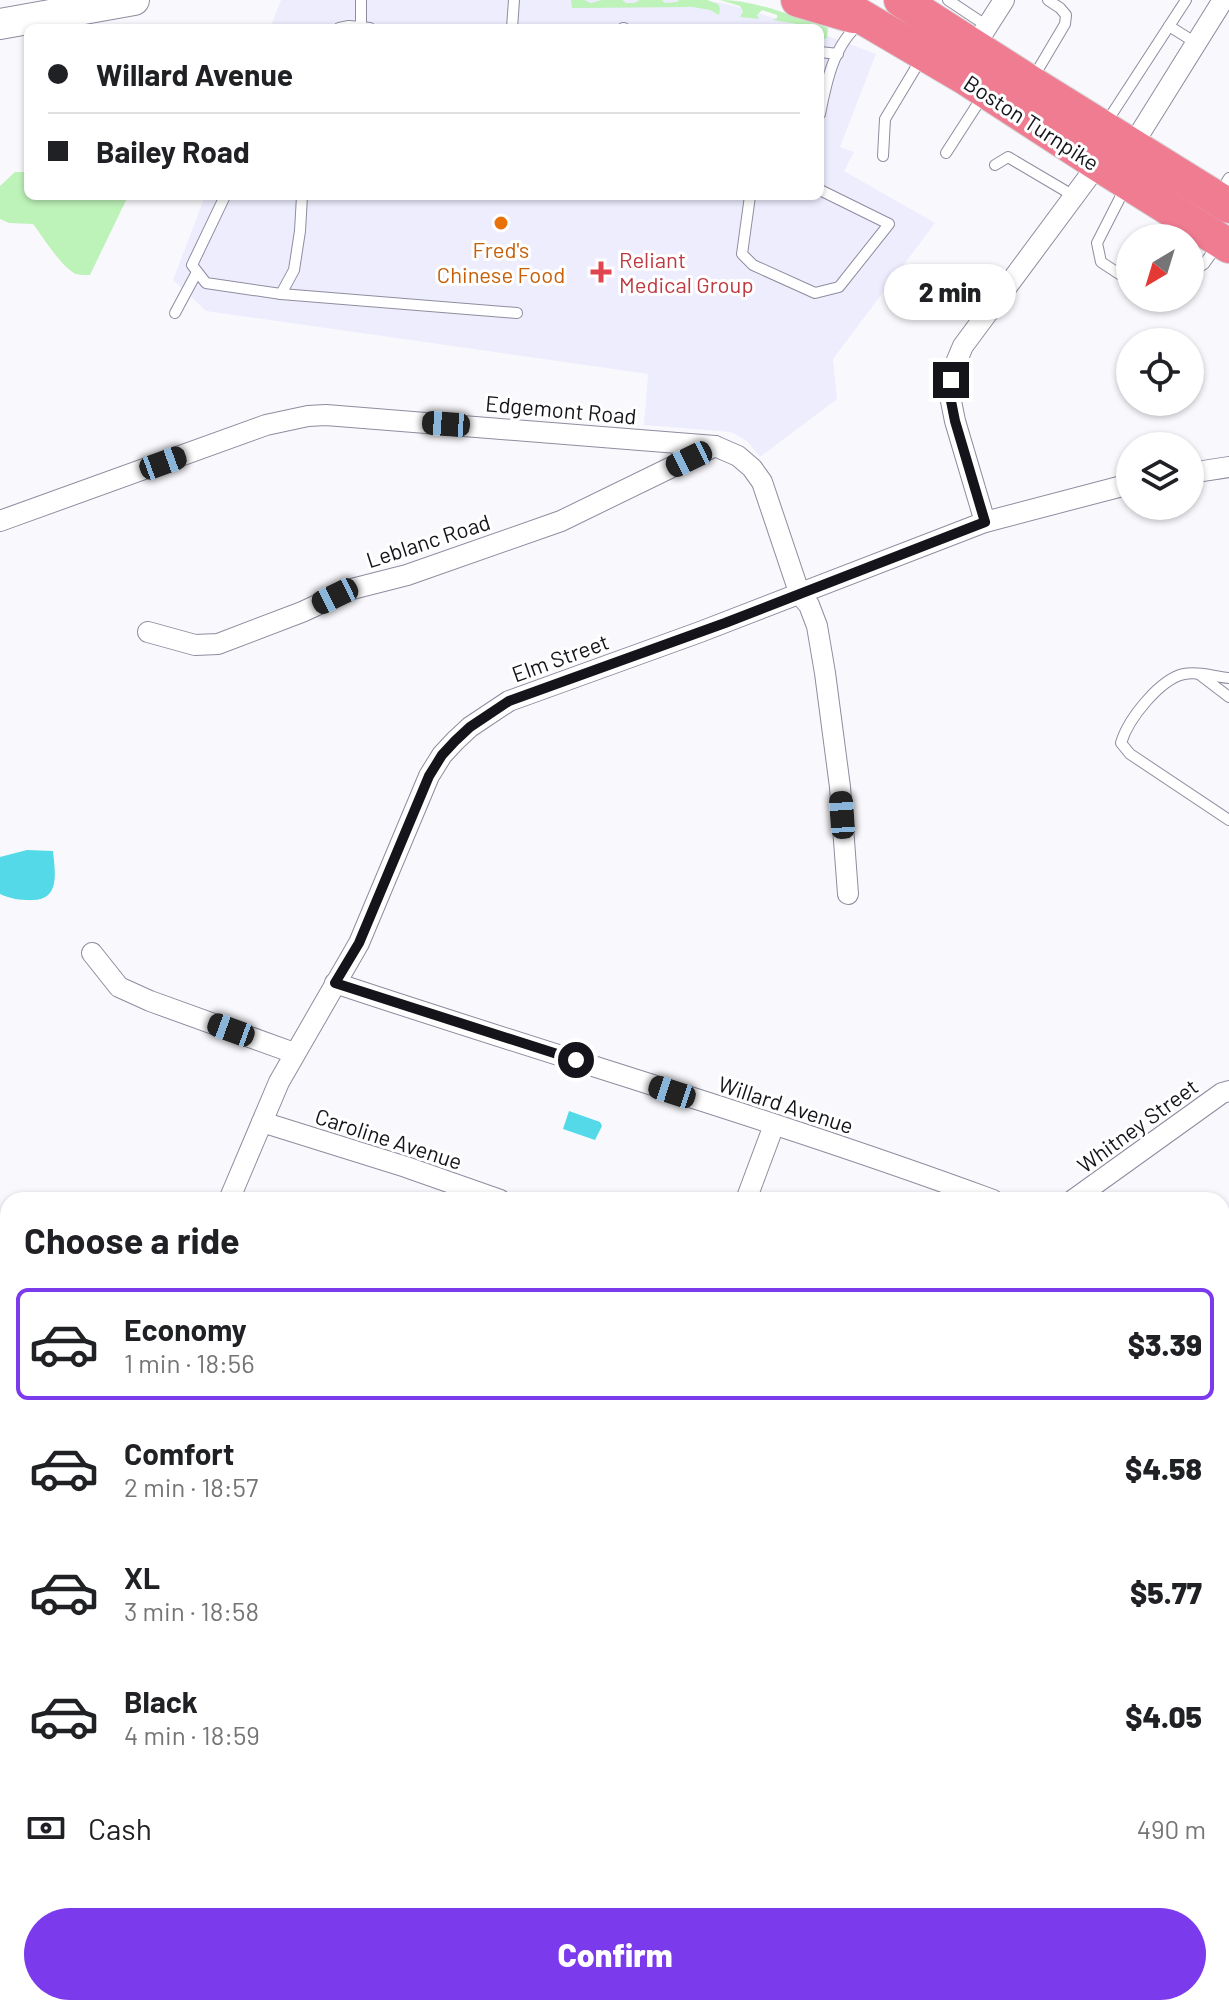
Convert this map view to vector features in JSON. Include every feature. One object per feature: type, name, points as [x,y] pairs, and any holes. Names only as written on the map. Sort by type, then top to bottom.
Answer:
[{"type":"highway","points":[[798,0],[865,19]]},
{"type":"highway","name":"Boston Turnpike","points":[[833,0],[986,91],[1225,244]]},
{"type":"highway","name":"Boston Turnpike","points":[[901,0],[981,36],[1031,83],[1132,146],[1228,188]]},
{"type":"main road","points":[[0,24],[56,6],[134,0]]},
{"type":"street","points":[[981,36],[1004,0]]},
{"type":"street","points":[[1132,146],[1223,0]]},
{"type":"street","points":[[985,522],[953,411],[950,390],[952,372],[963,346],[1098,164]]},
{"type":"street","name":"Edgemont Road","points":[[0,521],[266,425],[308,416],[361,417],[715,446],[738,456],[762,482],[800,595],[809,605],[817,626],[840,787],[848,894]]},
{"type":"street","name":"Leblanc Road","points":[[148,632],[195,645],[218,644],[352,589],[407,575],[561,521],[715,446]]},
{"type":"street","points":[[1204,471],[1229,467]]},
{"type":"street","name":"Elm Street","points":[[232,1192],[279,1082],[359,943],[429,776],[442,755],[470,727],[509,701],[649,652],[985,522],[1116,488]]},
{"type":"street","points":[[92,953],[119,987],[294,1053]]},
{"type":"street","name":"Willard Avenue","points":[[335,983],[971,1192]]},
{"type":"street","name":"Whitney Street","points":[[1084,1192],[1229,1091]]},
{"type":"street","name":"Caroline Avenue","points":[[262,1122],[477,1192]]},
{"type":"street","points":[[749,1192],[774,1125]]},
{"type":"lane","points":[[361,0],[361,24]]},
{"type":"lane","points":[[512,24],[514,0]]},
{"type":"lane","points":[[948,0],[981,36]]},
{"type":"lane","points":[[1031,83],[1065,24],[1066,15],[1048,0]]},
{"type":"lane","points":[[1102,128],[1186,0]]},
{"type":"lane","points":[[824,94],[827,79],[845,39],[865,19]]},
{"type":"lane","points":[[1169,26],[1196,43]]},
{"type":"lane","points":[[824,52],[838,54]]},
{"type":"lane","points":[[883,156],[885,119],[925,54]]},
{"type":"lane","points":[[946,153],[986,91]]},
{"type":"lane","points":[[995,165],[1008,157],[1074,196]]},
{"type":"lane","points":[[1116,272],[1101,262],[1097,243],[1127,183]]},
{"type":"lane","points":[[749,200],[742,254],[753,265],[815,293],[839,287],[889,224],[824,192]]},
{"type":"lane","points":[[223,200],[192,265],[206,283],[281,294],[517,313]]},
{"type":"lane","points":[[281,294],[294,270],[302,200]]},
{"type":"lane","points":[[1204,264],[1225,244]]},
{"type":"lane","points":[[175,313],[197,272]]},
{"type":"lane","points":[[1229,678],[1198,673],[1180,675],[1155,692],[1130,721],[1121,743],[1130,754],[1229,820]]},
{"type":"lane","points":[[1198,673],[1229,697]]},
{"type":"shaded area","points":[[281,0],[704,0],[795,24],[272,24]]},
{"type":"shaded area","points":[[824,34],[876,54],[840,147],[854,152],[844,171],[935,223],[833,359],[837,399],[760,457],[747,441],[731,432],[644,425],[648,374],[206,311],[173,280],[203,200],[824,200]]},
{"type":"green space","points":[[571,0],[591,3],[622,0],[634,3],[662,0],[665,3],[707,0],[720,8],[719,15],[693,7],[572,8]]},
{"type":"green space","points":[[720,0],[761,6],[817,24],[773,20],[777,15],[762,10],[757,15],[759,19],[740,17],[743,11],[740,6]]},
{"type":"green space","points":[[15,172],[24,172],[24,200],[126,200],[90,275],[76,274],[59,259],[33,224],[9,223],[0,219],[0,186]]},
{"type":"water","points":[[27,850],[53,851],[55,876],[52,890],[41,899],[31,900],[0,894],[0,857]]},
{"type":"water","points":[[569,1111],[600,1122],[602,1126],[595,1140],[563,1129]]},
{"type":"place","name":"Fred's Chinese Food","points":[[501,223]]},
{"type":"place","name":"Reliant Medical Group","points":[[601,272]]},
{"type":"route","points":[[576,1060],[335,983],[359,943],[429,776],[455,741],[509,701],[649,652],[985,522],[955,421],[951,380]]}]
